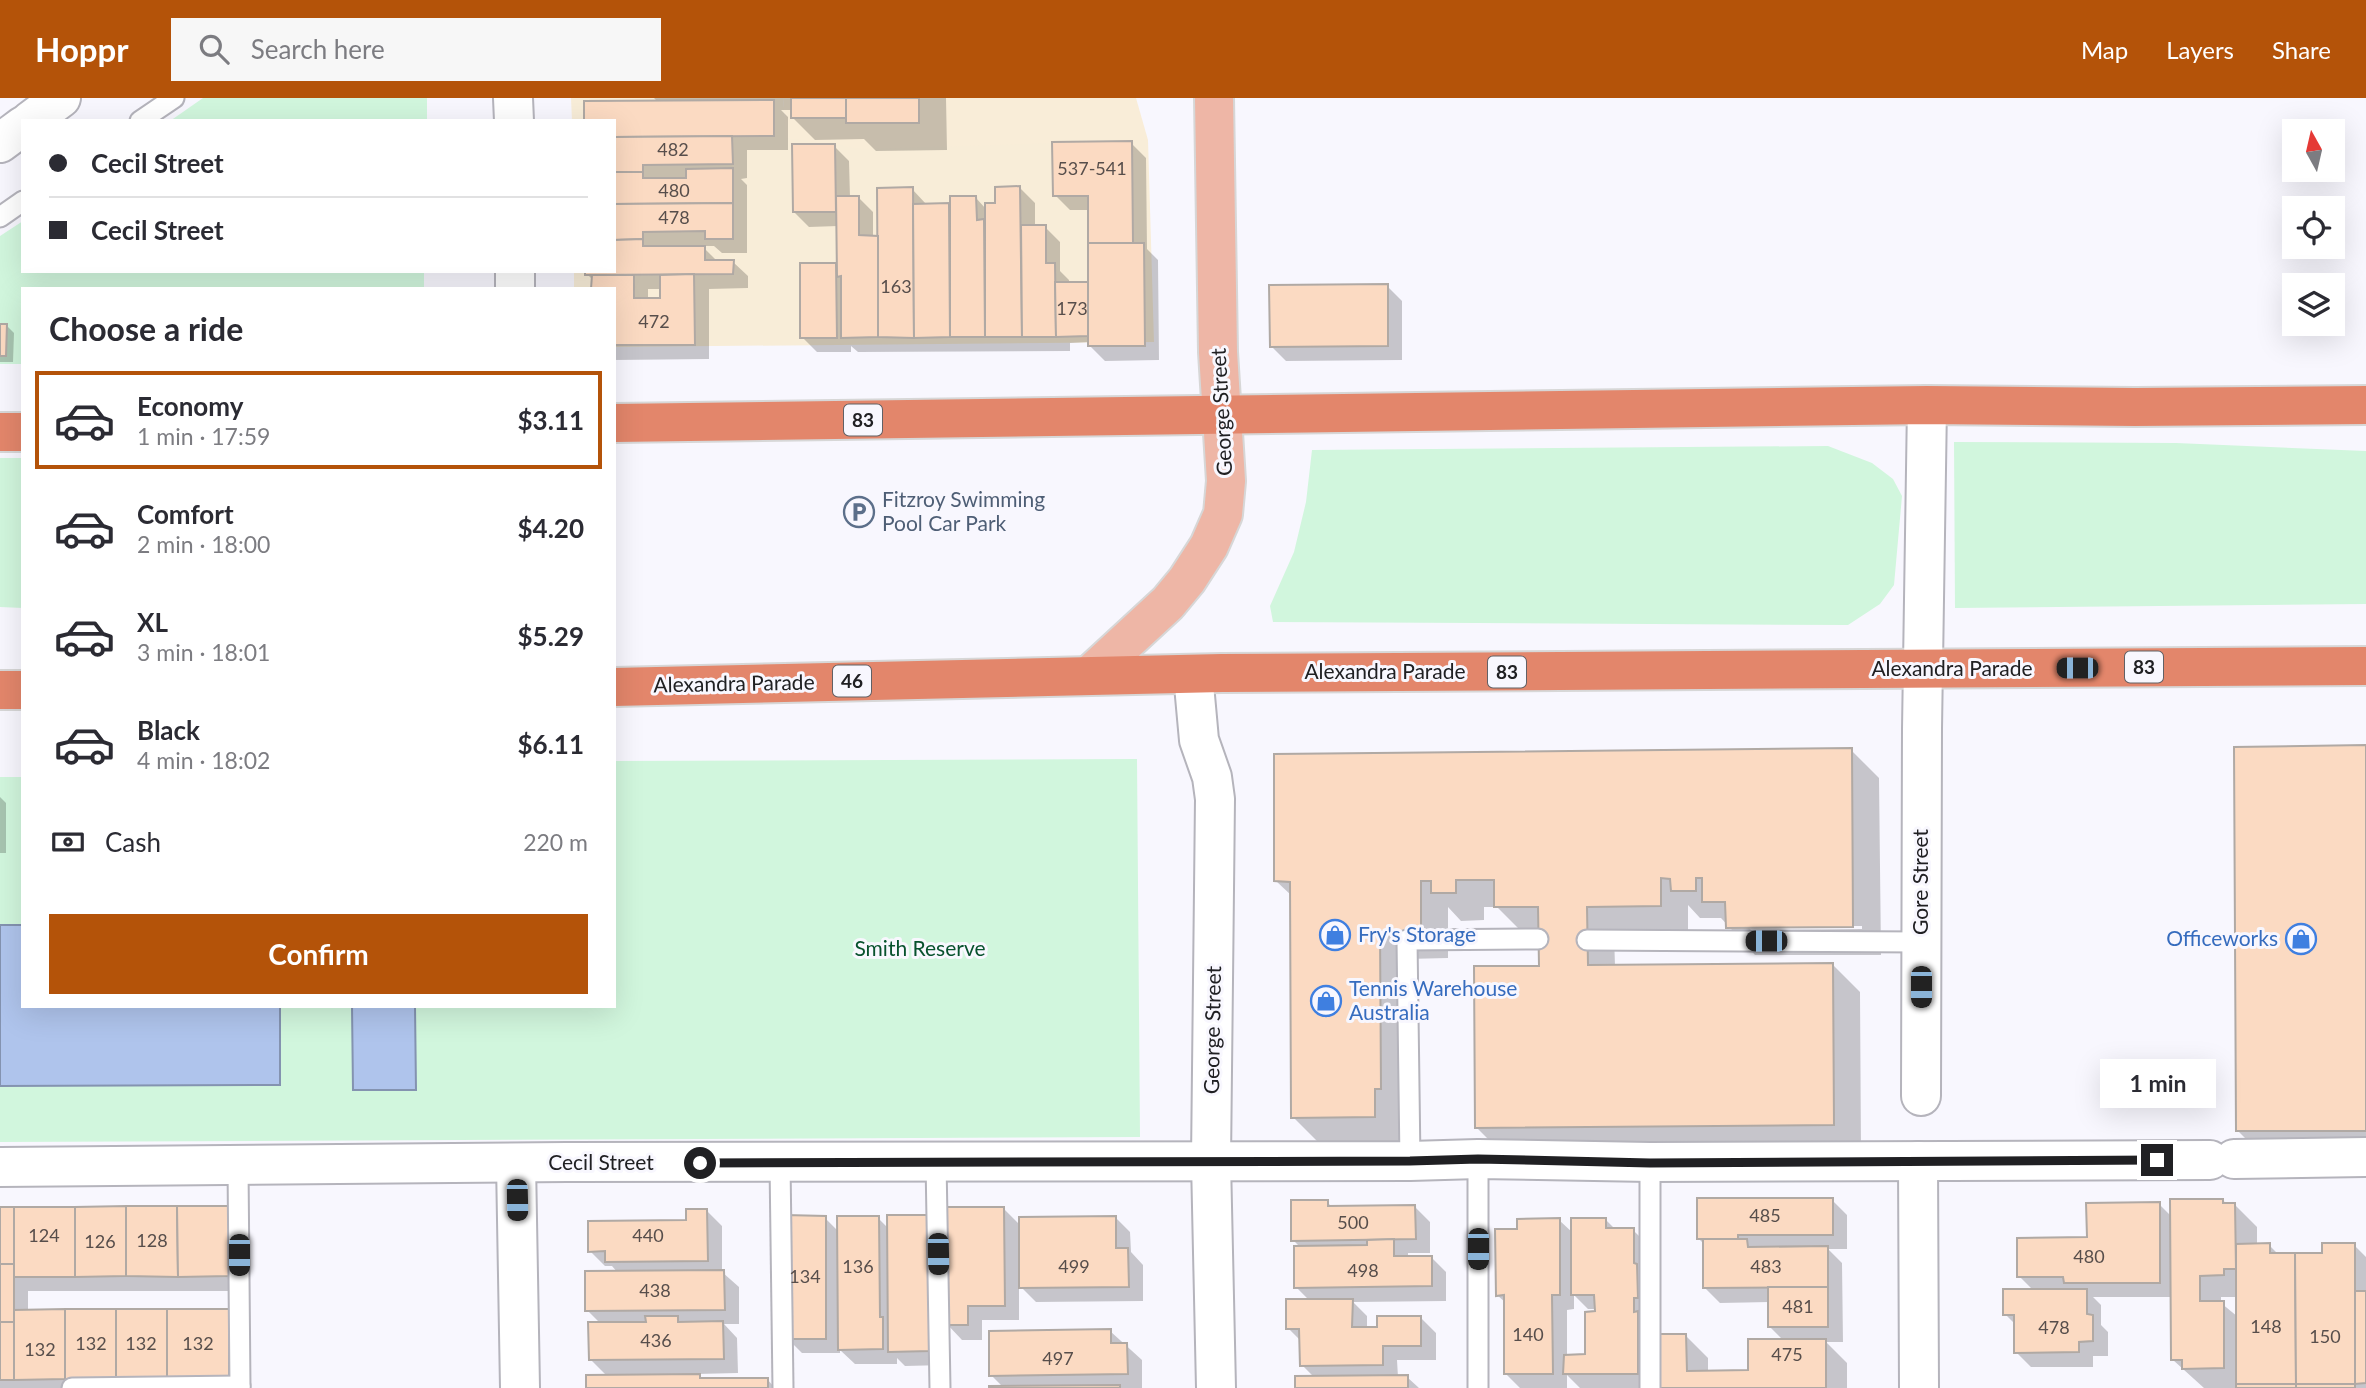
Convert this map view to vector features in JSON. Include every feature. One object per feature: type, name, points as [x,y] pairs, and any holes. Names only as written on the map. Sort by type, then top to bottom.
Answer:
[{"type":"highway","name":"83","points":[[616,423],[1927,405],[2366,405]]},
{"type":"highway","points":[[0,432],[21,432]]},
{"type":"highway","name":"Alexandra Parade","points":[[616,687],[1090,675],[2366,666]]},
{"type":"highway","points":[[0,690],[21,690]]},
{"type":"main road","name":"George Street","points":[[1090,675],[1168,603],[1199,564],[1219,525],[1224,502],[1226,481],[1218,352],[1214,98]]},
{"type":"street","points":[[33,119],[61,98]]},
{"type":"street","points":[[513,98],[514,119]]},
{"type":"street","points":[[0,143],[21,127]]},
{"type":"street","name":"Gore Street","points":[[1921,1096],[1927,405]]},
{"type":"street","name":"George Street","points":[[1192,674],[1199,740],[1212,776],[1215,799],[1211,1161],[1216,1388]]},
{"type":"street","name":"Cecil Street","points":[[0,1167],[1478,1159],[1650,1163],[2366,1157]]},
{"type":"street","points":[[1918,1161],[1919,1388]]},
{"type":"street","points":[[516,1163],[520,1388]]},
{"type":"lane","points":[[143,119],[174,98]]},
{"type":"lane","points":[[0,217],[21,202]]},
{"type":"lane","points":[[1410,1161],[1408,940],[1538,939]]},
{"type":"lane","points":[[1587,940],[1921,942]]},
{"type":"lane","points":[[1478,1159],[1478,1388]]},
{"type":"lane","points":[[936,1162],[940,1388]]},
{"type":"lane","points":[[780,1163],[783,1388]]},
{"type":"lane","points":[[1650,1163],[1650,1388]]},
{"type":"lane","points":[[72,1388],[240,1387],[238,1166]]},
{"type":"shaded area","points":[[571,98],[783,98],[787,138],[1148,140],[1154,342],[616,347],[616,287],[574,287],[574,273],[616,273],[616,119],[572,119]]},
{"type":"shaded area","points":[[783,98],[1136,98],[1148,140],[865,149],[786,138]]},
{"type":"green space","points":[[203,98],[427,98],[427,119],[173,119]]},
{"type":"green space","points":[[21,222],[21,273],[424,273],[424,287],[21,287],[21,364],[0,364],[0,236]]},
{"type":"green space","points":[[1954,442],[2176,443],[2366,451],[2366,604],[1955,608]]},
{"type":"green space","points":[[1828,446],[1872,463],[1893,479],[1902,496],[1894,585],[1880,604],[1848,625],[1273,622],[1270,606],[1294,552],[1306,502],[1312,450]]},
{"type":"green space","points":[[0,458],[21,458],[21,608],[0,607]]},
{"type":"green space","name":"Smith Reserve","points":[[1137,759],[1140,1137],[0,1142],[0,777],[21,777],[21,1008],[616,1008],[616,761]]},
{"type":"water","points":[[0,925],[21,925],[21,1008],[280,1008],[280,1085],[0,1086]]},
{"type":"water","points":[[352,1008],[415,1008],[416,1090],[353,1090]]},
{"type":"building","points":[[791,98],[846,98],[846,118],[791,118]]},
{"type":"building","points":[[846,98],[919,98],[919,123],[846,123]]},
{"type":"building","points":[[774,100],[774,136],[616,137],[616,119],[584,119],[584,101]]},
{"type":"building","points":[[732,136],[733,164],[643,165],[643,172],[616,172],[616,137]]},
{"type":"building","points":[[1132,141],[1133,243],[1088,243],[1088,196],[1053,196],[1052,142]]},
{"type":"building","points":[[792,144],[835,144],[836,212],[793,212]]},
{"type":"building","points":[[733,168],[733,203],[616,204],[616,172],[643,172],[643,178],[686,178],[686,169]]},
{"type":"building","points":[[1020,186],[1022,337],[985,337],[985,203],[995,203],[995,187]]},
{"type":"building","points":[[913,187],[914,338],[878,337],[877,188]]},
{"type":"building","points":[[836,196],[859,196],[859,235],[878,236],[878,337],[841,338],[841,276],[837,277]]},
{"type":"building","points":[[950,196],[976,196],[977,220],[984,219],[985,337],[950,337]]},
{"type":"building","points":[[733,203],[733,239],[705,239],[705,231],[643,232],[643,239],[616,240],[616,204]]},
{"type":"building","points":[[949,203],[950,337],[914,338],[913,204]]},
{"type":"building","points":[[1021,225],[1046,225],[1046,263],[1055,263],[1056,337],[1022,337]]},
{"type":"building","points":[[643,239],[643,246],[705,246],[705,260],[734,260],[733,274],[585,275],[616,273],[616,240]]},
{"type":"building","points":[[1088,243],[1144,243],[1145,346],[1088,346]]},
{"type":"building","points":[[800,263],[836,263],[837,338],[800,338]]},
{"type":"building","points":[[694,274],[695,345],[616,345],[616,287],[591,287],[592,275],[634,275],[634,298],[660,298],[660,275]]},
{"type":"building","points":[[1055,282],[1088,282],[1088,336],[1056,337]]},
{"type":"building","points":[[1388,284],[1388,346],[1270,347],[1269,285]]},
{"type":"building","points":[[0,324],[7,324],[6,356],[0,356]]},
{"type":"building","name":"Officeworks","points":[[2366,745],[2366,1131],[2236,1131],[2234,747]]},
{"type":"building","name":"Fry's Storage","points":[[1852,748],[1853,927],[1726,928],[1725,902],[1702,902],[1702,878],[1696,878],[1696,891],[1671,891],[1670,879],[1661,878],[1661,906],[1587,907],[1588,965],[1833,963],[1834,1125],[1475,1128],[1474,966],[1539,966],[1538,907],[1494,907],[1494,880],[1456,880],[1456,893],[1431,893],[1431,881],[1421,881],[1421,931],[1380,931],[1381,1089],[1375,1089],[1375,1117],[1291,1118],[1290,882],[1274,881],[1274,754]]},
{"type":"building","points":[[1697,1198],[1833,1198],[1833,1235],[1738,1235],[1738,1239],[1697,1239]]},
{"type":"building","points":[[2170,1199],[2223,1199],[2223,1203],[2235,1203],[2236,1269],[2224,1269],[2224,1275],[2200,1276],[2200,1301],[2224,1301],[2224,1368],[2182,1369],[2182,1360],[2171,1360]]},
{"type":"building","points":[[1291,1200],[1328,1200],[1328,1206],[1415,1205],[1416,1239],[1291,1241]]},
{"type":"building","points":[[2160,1202],[2160,1283],[2064,1283],[2063,1277],[2017,1277],[2017,1238],[2087,1237],[2086,1203]]},
{"type":"building","points":[[126,1206],[177,1206],[178,1277],[126,1276]]},
{"type":"building","points":[[126,1206],[126,1276],[75,1277],[75,1207]]},
{"type":"building","points":[[177,1206],[229,1206],[229,1276],[178,1277]]},
{"type":"building","points":[[0,1207],[14,1207],[14,1264],[0,1264]]},
{"type":"building","points":[[14,1207],[75,1207],[75,1277],[14,1277]]},
{"type":"building","points":[[945,1207],[1004,1207],[1005,1306],[968,1306],[968,1325],[946,1325]]},
{"type":"building","points":[[686,1209],[707,1209],[708,1261],[605,1262],[605,1251],[588,1252],[588,1221],[686,1220]]},
{"type":"building","points":[[785,1215],[826,1216],[826,1339],[785,1339]]},
{"type":"building","points":[[887,1215],[930,1215],[931,1351],[888,1352]]},
{"type":"building","points":[[837,1216],[879,1216],[883,1349],[838,1350]]},
{"type":"building","points":[[1116,1216],[1116,1248],[1128,1248],[1129,1287],[1019,1288],[1019,1217]]},
{"type":"building","points":[[1560,1218],[1560,1295],[1552,1295],[1553,1374],[1504,1374],[1504,1295],[1496,1296],[1495,1229],[1517,1229],[1517,1219]]},
{"type":"building","points":[[1571,1218],[1606,1218],[1606,1228],[1634,1228],[1638,1298],[1634,1298],[1634,1312],[1638,1311],[1638,1374],[1563,1374],[1564,1355],[1585,1354],[1585,1312],[1595,1311],[1594,1295],[1571,1295]]},
{"type":"building","points":[[1394,1239],[1394,1256],[1432,1256],[1432,1286],[1294,1288],[1294,1246],[1367,1245],[1367,1240]]},
{"type":"building","points":[[1703,1239],[1747,1239],[1748,1247],[1828,1246],[1828,1287],[1703,1288]]},
{"type":"building","points":[[2270,1243],[2270,1253],[2295,1253],[2296,1384],[2236,1384],[2236,1244]]},
{"type":"building","points":[[2322,1243],[2355,1243],[2355,1384],[2296,1384],[2295,1253],[2322,1253]]},
{"type":"building","points":[[0,1264],[14,1264],[14,1322],[0,1322]]},
{"type":"building","points":[[724,1270],[725,1310],[585,1311],[585,1271]]},
{"type":"building","points":[[1768,1287],[1828,1287],[1828,1327],[1768,1327]]},
{"type":"building","points":[[2003,1289],[2087,1289],[2087,1314],[2093,1315],[2093,1341],[2079,1342],[2079,1352],[2014,1353],[2014,1315],[2003,1315]]},
{"type":"building","points":[[2355,1291],[2366,1291],[2366,1383],[2355,1384]]},
{"type":"building","points":[[1286,1299],[1353,1299],[1352,1327],[1377,1327],[1377,1316],[1421,1316],[1421,1346],[1383,1346],[1383,1365],[1300,1366],[1299,1329],[1286,1329]]},
{"type":"building","points":[[65,1309],[116,1309],[116,1379],[65,1379]]},
{"type":"building","points":[[65,1309],[65,1379],[14,1380],[14,1310]]},
{"type":"building","points":[[116,1309],[167,1309],[167,1378],[116,1379]]},
{"type":"building","points":[[167,1309],[229,1309],[229,1379],[167,1378]]},
{"type":"building","points":[[645,1316],[678,1316],[678,1322],[723,1321],[724,1359],[589,1360],[588,1322],[646,1322]]},
{"type":"building","points":[[0,1322],[14,1322],[14,1380],[0,1380]]},
{"type":"building","points":[[1111,1329],[1111,1343],[1127,1343],[1128,1374],[989,1376],[989,1331]]},
{"type":"building","points":[[1658,1334],[1686,1334],[1687,1371],[1748,1370],[1748,1339],[1826,1339],[1826,1388],[1658,1388]]},
{"type":"building","points":[[700,1374],[700,1378],[768,1378],[768,1388],[586,1388],[586,1375]]},
{"type":"building","points":[[1408,1375],[1408,1388],[1295,1388],[1295,1376]]},
{"type":"building","points":[[2236,1384],[2296,1384],[2296,1388],[2236,1388]]},
{"type":"building","points":[[2296,1384],[2355,1384],[2355,1388],[2296,1388]]},
{"type":"building","points":[[1120,1385],[1120,1388],[989,1388],[989,1386]]},
{"type":"place","name":"Fitzroy Swimming Pool Car Park","points":[[859,512]]},
{"type":"place","name":"Fry's Storage","points":[[1335,935]]},
{"type":"place","name":"Officeworks","points":[[2301,939]]},
{"type":"place","name":"Tennis Warehouse Australia","points":[[1326,1001]]},
{"type":"route","points":[[700,1163],[1478,1159],[1650,1163],[2157,1160]]}]
